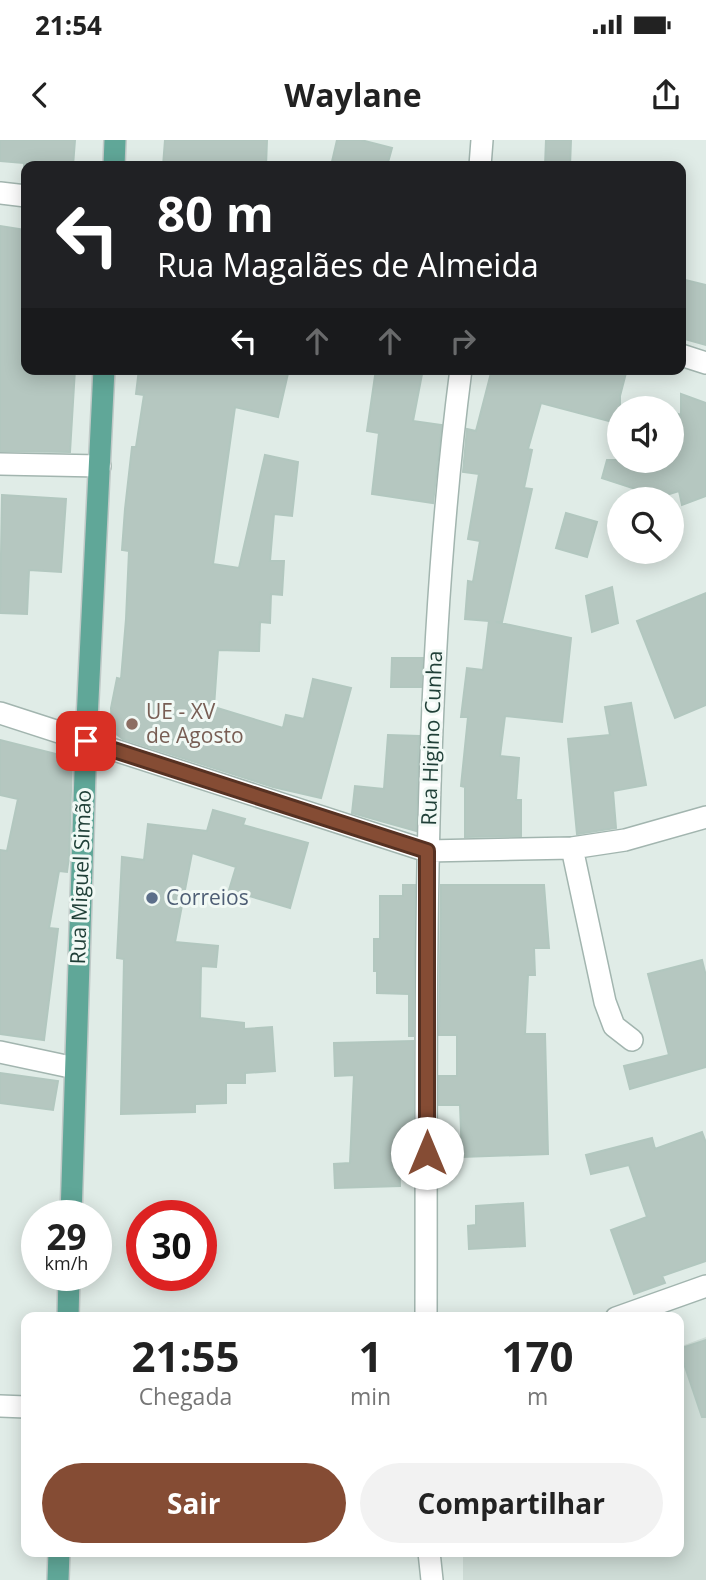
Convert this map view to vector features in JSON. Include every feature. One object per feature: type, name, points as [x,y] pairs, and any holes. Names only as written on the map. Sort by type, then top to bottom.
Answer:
[{"type":"main road","points":[[114,161],[115,140]]},
{"type":"main road","name":"Rua Miguel Simão","points":[[71,1200],[86,741],[104,375]]},
{"type":"main road","points":[[68,1312],[69,1291]]},
{"type":"main road","points":[[58,1580],[59,1557]]},
{"type":"street","points":[[480,161],[482,140]]},
{"type":"street","points":[[0,193],[21,195]]},
{"type":"street","points":[[686,357],[706,363]]},
{"type":"street","name":"Rua Higino Cunha","points":[[426,1312],[429,743],[438,610],[460,375]]},
{"type":"street","points":[[0,464],[100,466]]},
{"type":"street","points":[[0,713],[427,851],[572,848],[625,840],[706,817]]},
{"type":"street","points":[[572,848],[605,1002],[614,1026],[632,1040]]},
{"type":"street","points":[[0,1052],[75,1068]]},
{"type":"street","points":[[633,1312],[706,1286]]},
{"type":"street","points":[[0,1406],[21,1407]]},
{"type":"street","points":[[430,1557],[432,1580]]},
{"type":"shaded area","points":[[706,1337],[706,1580],[463,1580],[463,1557],[684,1557],[684,1345]]},
{"type":"building","points":[[0,140],[75,140],[73,161],[0,161]]},
{"type":"building","points":[[165,140],[267,140],[266,161],[163,161]]},
{"type":"building","points":[[337,140],[361,140],[392,148],[388,161],[332,161]]},
{"type":"building","points":[[546,140],[571,140],[570,161],[545,161]]},
{"type":"building","points":[[0,226],[21,229],[21,375],[75,375],[70,452],[0,451]]},
{"type":"building","points":[[686,280],[706,285],[706,345],[686,339]]},
{"type":"building","points":[[138,375],[288,375],[278,417],[235,407],[213,564],[239,568],[265,455],[298,462],[292,516],[274,514],[270,561],[284,561],[282,595],[271,594],[270,623],[260,622],[259,651],[218,650],[214,707],[283,728],[286,715],[304,719],[313,679],[351,688],[321,798],[273,787],[123,739],[112,731],[111,708],[117,678],[121,679],[126,619],[129,551],[122,550],[125,509],[132,447],[136,447],[144,395],[136,394]]},
{"type":"building","points":[[375,375],[422,375],[413,421],[442,425],[433,503],[372,494],[379,433],[367,431]]},
{"type":"building","points":[[490,375],[625,375],[620,396],[607,396],[607,421],[541,403],[528,449],[532,450],[524,488],[532,489],[502,622],[496,622],[571,638],[562,722],[505,716],[500,756],[519,758],[516,800],[521,800],[521,836],[465,837],[465,787],[461,786],[468,717],[461,717],[467,668],[483,670],[489,621],[465,619],[468,581],[473,582],[480,541],[468,539],[479,474],[463,472],[467,429],[476,431]]},
{"type":"building","points":[[681,394],[706,403],[706,496],[684,504],[684,487],[629,487],[602,478],[607,460],[607,473],[684,473],[684,396]]},
{"type":"building","points":[[2,495],[66,499],[61,572],[29,570],[27,614],[0,613]]},
{"type":"building","points":[[566,513],[597,522],[587,557],[556,548]]},
{"type":"building","points":[[612,587],[618,623],[592,632],[586,596]]},
{"type":"building","points":[[706,593],[706,705],[675,718],[637,621]]},
{"type":"building","points":[[392,658],[423,658],[421,687],[391,687]]},
{"type":"building","points":[[631,703],[646,785],[613,791],[616,828],[577,834],[568,739],[610,735],[605,707]]},
{"type":"building","points":[[388,735],[419,736],[416,831],[352,813],[355,786],[384,789]]},
{"type":"building","points":[[0,740],[72,758],[69,857],[67,872],[59,871],[49,928],[58,929],[44,1040],[0,1034],[0,850],[7,851],[18,799],[0,795]]},
{"type":"building","points":[[213,810],[245,819],[243,825],[308,843],[290,908],[229,890],[236,867],[192,853],[175,942],[218,946],[216,967],[201,966],[200,1018],[244,1023],[244,1029],[272,1027],[275,1071],[245,1073],[245,1083],[226,1083],[226,1103],[195,1104],[195,1112],[121,1114],[124,959],[117,958],[122,857],[144,860],[148,824],[207,831]]},
{"type":"building","points":[[403,885],[415,885],[413,1036],[409,1036],[409,994],[377,993],[377,971],[374,971],[374,939],[380,939],[380,896],[403,896]]},
{"type":"building","points":[[441,885],[544,885],[549,948],[534,948],[535,975],[528,975],[525,1034],[545,1034],[548,1154],[462,1157],[460,1105],[439,1105],[439,1076],[457,1076],[457,1035],[439,1035]]},
{"type":"building","points":[[702,960],[706,976],[706,1067],[630,1089],[624,1066],[669,1055],[648,974]]},
{"type":"building","points":[[413,1041],[413,1141],[399,1140],[400,1186],[335,1188],[334,1164],[350,1163],[354,1075],[335,1076],[334,1043]]},
{"type":"building","points":[[0,1073],[58,1081],[53,1110],[0,1103]]},
{"type":"building","points":[[702,1132],[706,1143],[706,1261],[662,1276],[665,1283],[634,1294],[611,1230],[647,1217],[629,1165],[591,1174],[586,1155],[652,1138],[655,1149]]},
{"type":"building","points":[[523,1203],[525,1246],[469,1249],[468,1226],[476,1225],[476,1206]]},
{"type":"building","points":[[706,1340],[706,1417],[702,1417],[684,1364],[684,1347]]},
{"type":"place","name":"UE - XV de Agosto","points":[[132,724]]},
{"type":"place","name":"Correios","points":[[152,898]]},
{"type":"route","points":[[86,741],[427,851],[427,1153]]}]
